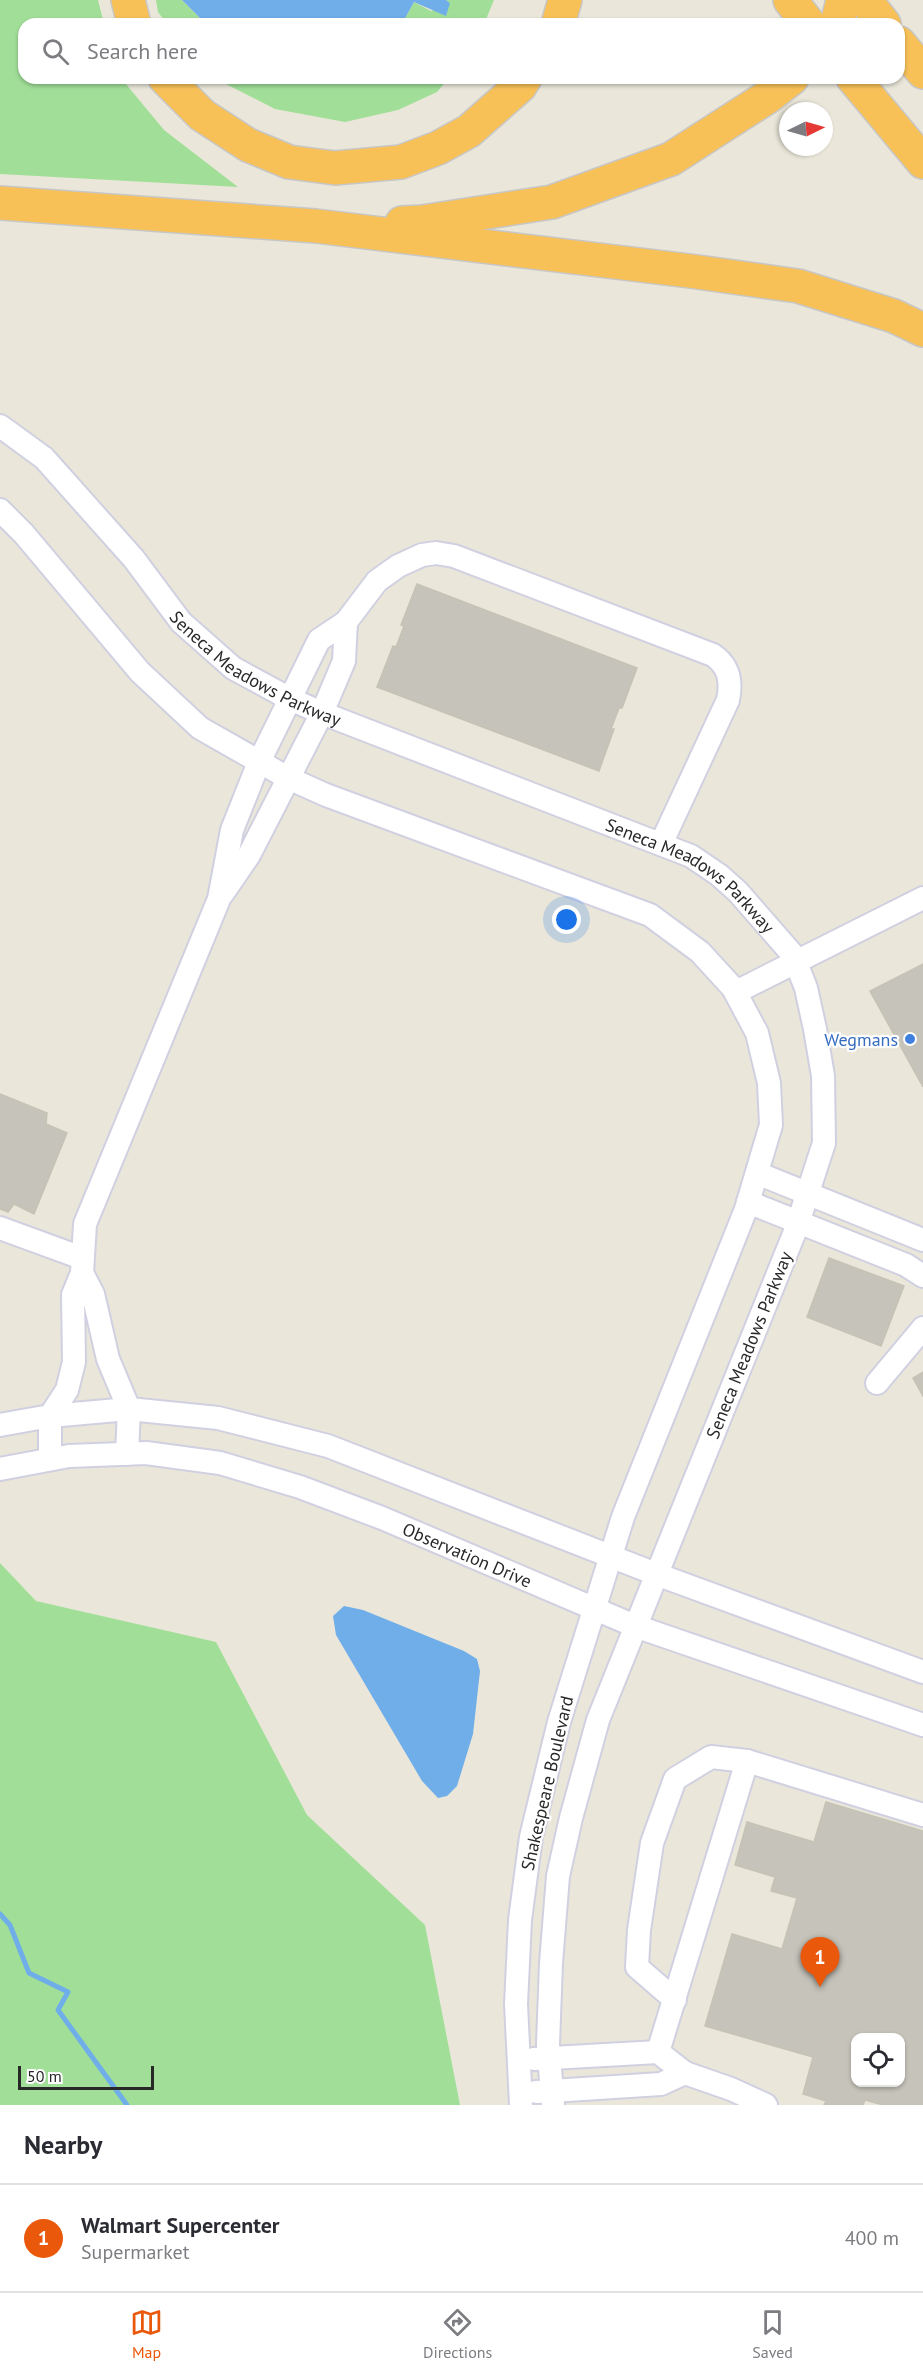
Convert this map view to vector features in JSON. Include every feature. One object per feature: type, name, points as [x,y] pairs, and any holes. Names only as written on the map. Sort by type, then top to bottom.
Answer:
[{"type":"highway","points":[[128,0],[132,18]]},
{"type":"highway","points":[[560,18],[565,0]]},
{"type":"highway","points":[[790,0],[804,18]]},
{"type":"highway","points":[[838,18],[843,0]]},
{"type":"highway","points":[[865,0],[879,18]]},
{"type":"highway","points":[[905,50],[923,72]]},
{"type":"highway","points":[[171,84],[202,115],[248,145],[289,162],[335,168],[402,162],[438,148],[469,131],[521,84]]},
{"type":"highway","points":[[316,226],[422,222],[552,202],[671,159],[784,84]]},
{"type":"highway","points":[[858,84],[923,162]]},
{"type":"highway","points":[[0,203],[316,226],[690,271],[798,286],[894,316],[923,330]]},
{"type":"street","name":"Seneca Meadows Parkway","points":[[0,426],[44,458],[134,559],[182,622],[233,668],[290,699],[322,713],[691,856],[719,875],[738,892],[793,955],[806,988],[823,1076],[824,1143],[798,1222],[635,1626]]},
{"type":"street","points":[[0,510],[24,534],[140,672],[200,728],[288,778],[326,795],[650,915],[700,952],[736,992],[757,1033],[769,1083],[771,1125],[748,1202],[623,1517],[593,1608]]},
{"type":"street","points":[[50,1459],[50,1416],[67,1390],[74,1362],[73,1295],[82,1265],[85,1224],[219,899],[232,830],[259,762],[319,640],[346,622],[376,581],[409,560],[436,553],[475,563],[713,655],[721,661],[728,673],[731,686],[728,700],[661,844]]},
{"type":"street","points":[[219,899],[249,855],[322,713],[344,661],[346,622]]},
{"type":"street","points":[[736,992],[923,898]]},
{"type":"street","points":[[757,1173],[923,1240]]},
{"type":"street","points":[[748,1202],[906,1265],[923,1276]]},
{"type":"street","points":[[0,1228],[82,1265],[93,1294],[108,1359],[129,1409],[128,1454]]},
{"type":"street","points":[[878,1383],[923,1328]]},
{"type":"street","points":[[0,1425],[50,1416],[129,1409],[218,1418],[328,1446],[656,1574],[923,1672]]},
{"type":"street","name":"Observation Drive","points":[[0,1469],[69,1456],[146,1453],[220,1463],[300,1487],[382,1518],[635,1626],[923,1725]]},
{"type":"street","name":"Shakespeare Boulevard","points":[[520,2099],[516,2004],[520,1920],[531,1837],[559,1722],[593,1608]]},
{"type":"street","name":"Shakespeare Boulevard","points":[[552,2098],[549,2058],[551,1963],[558,1876],[571,1818],[598,1720],[635,1626]]},
{"type":"street","points":[[675,2000],[637,1967],[639,1930],[652,1843],[675,1779],[711,1757],[747,1761],[923,1815]]},
{"type":"street","points":[[658,2052],[747,1761]]},
{"type":"street","points":[[517,2061],[658,2052],[685,2073],[731,2089],[766,2105]]},
{"type":"street","points":[[520,2099],[552,2098],[661,2084],[685,2073]]},
{"type":"green space","points":[[0,0],[98,0],[102,18],[18,18],[18,84],[126,84],[164,130],[238,187],[0,174]]},
{"type":"green space","points":[[156,0],[182,0],[200,18],[162,18],[158,12]]},
{"type":"green space","points":[[446,0],[494,0],[486,18],[405,18],[414,2],[431,11],[450,3]]},
{"type":"green space","points":[[226,84],[444,84],[437,92],[398,110],[345,122],[275,109]]},
{"type":"green space","points":[[0,1563],[36,1601],[216,1642],[307,1815],[425,1925],[460,2105],[0,2105]]},
{"type":"water","points":[[182,0],[446,0],[450,3],[446,16],[414,2],[405,18],[200,18]]},
{"type":"water","points":[[344,1606],[363,1610],[464,1651],[477,1659],[480,1671],[473,1734],[457,1786],[447,1796],[438,1798],[422,1781],[336,1635],[333,1616]]},
{"type":"building","points":[[417,584],[637,668],[622,708],[619,708],[611,729],[614,729],[599,771],[377,687],[393,646],[396,647],[404,626],[401,625]]},
{"type":"building","name":"Wegmans","points":[[923,964],[923,1087],[870,991]]},
{"type":"building","points":[[0,1094],[47,1113],[46,1124],[67,1133],[34,1214],[14,1204],[8,1212],[0,1209]]},
{"type":"building","points":[[829,1258],[904,1286],[881,1346],[807,1317]]},
{"type":"building","points":[[923,1372],[923,1396],[913,1378]]},
{"type":"building","points":[[826,1802],[923,1831],[923,2105],[883,2105],[865,2100],[863,2105],[824,2105],[826,2101],[803,2094],[813,2057],[705,2026],[732,1934],[782,1949],[797,1898],[771,1891],[775,1877],[735,1865],[747,1822],[814,1842]]},
{"type":"waterway","points":[[0,1914],[10,1925],[29,1973],[68,1992],[58,2010],[127,2105]]},
{"type":"place","name":"Wegmans","points":[[910,1039]]},
{"type":"place","name":"Walmart Supercenter","points":[[820,1987]]}]
